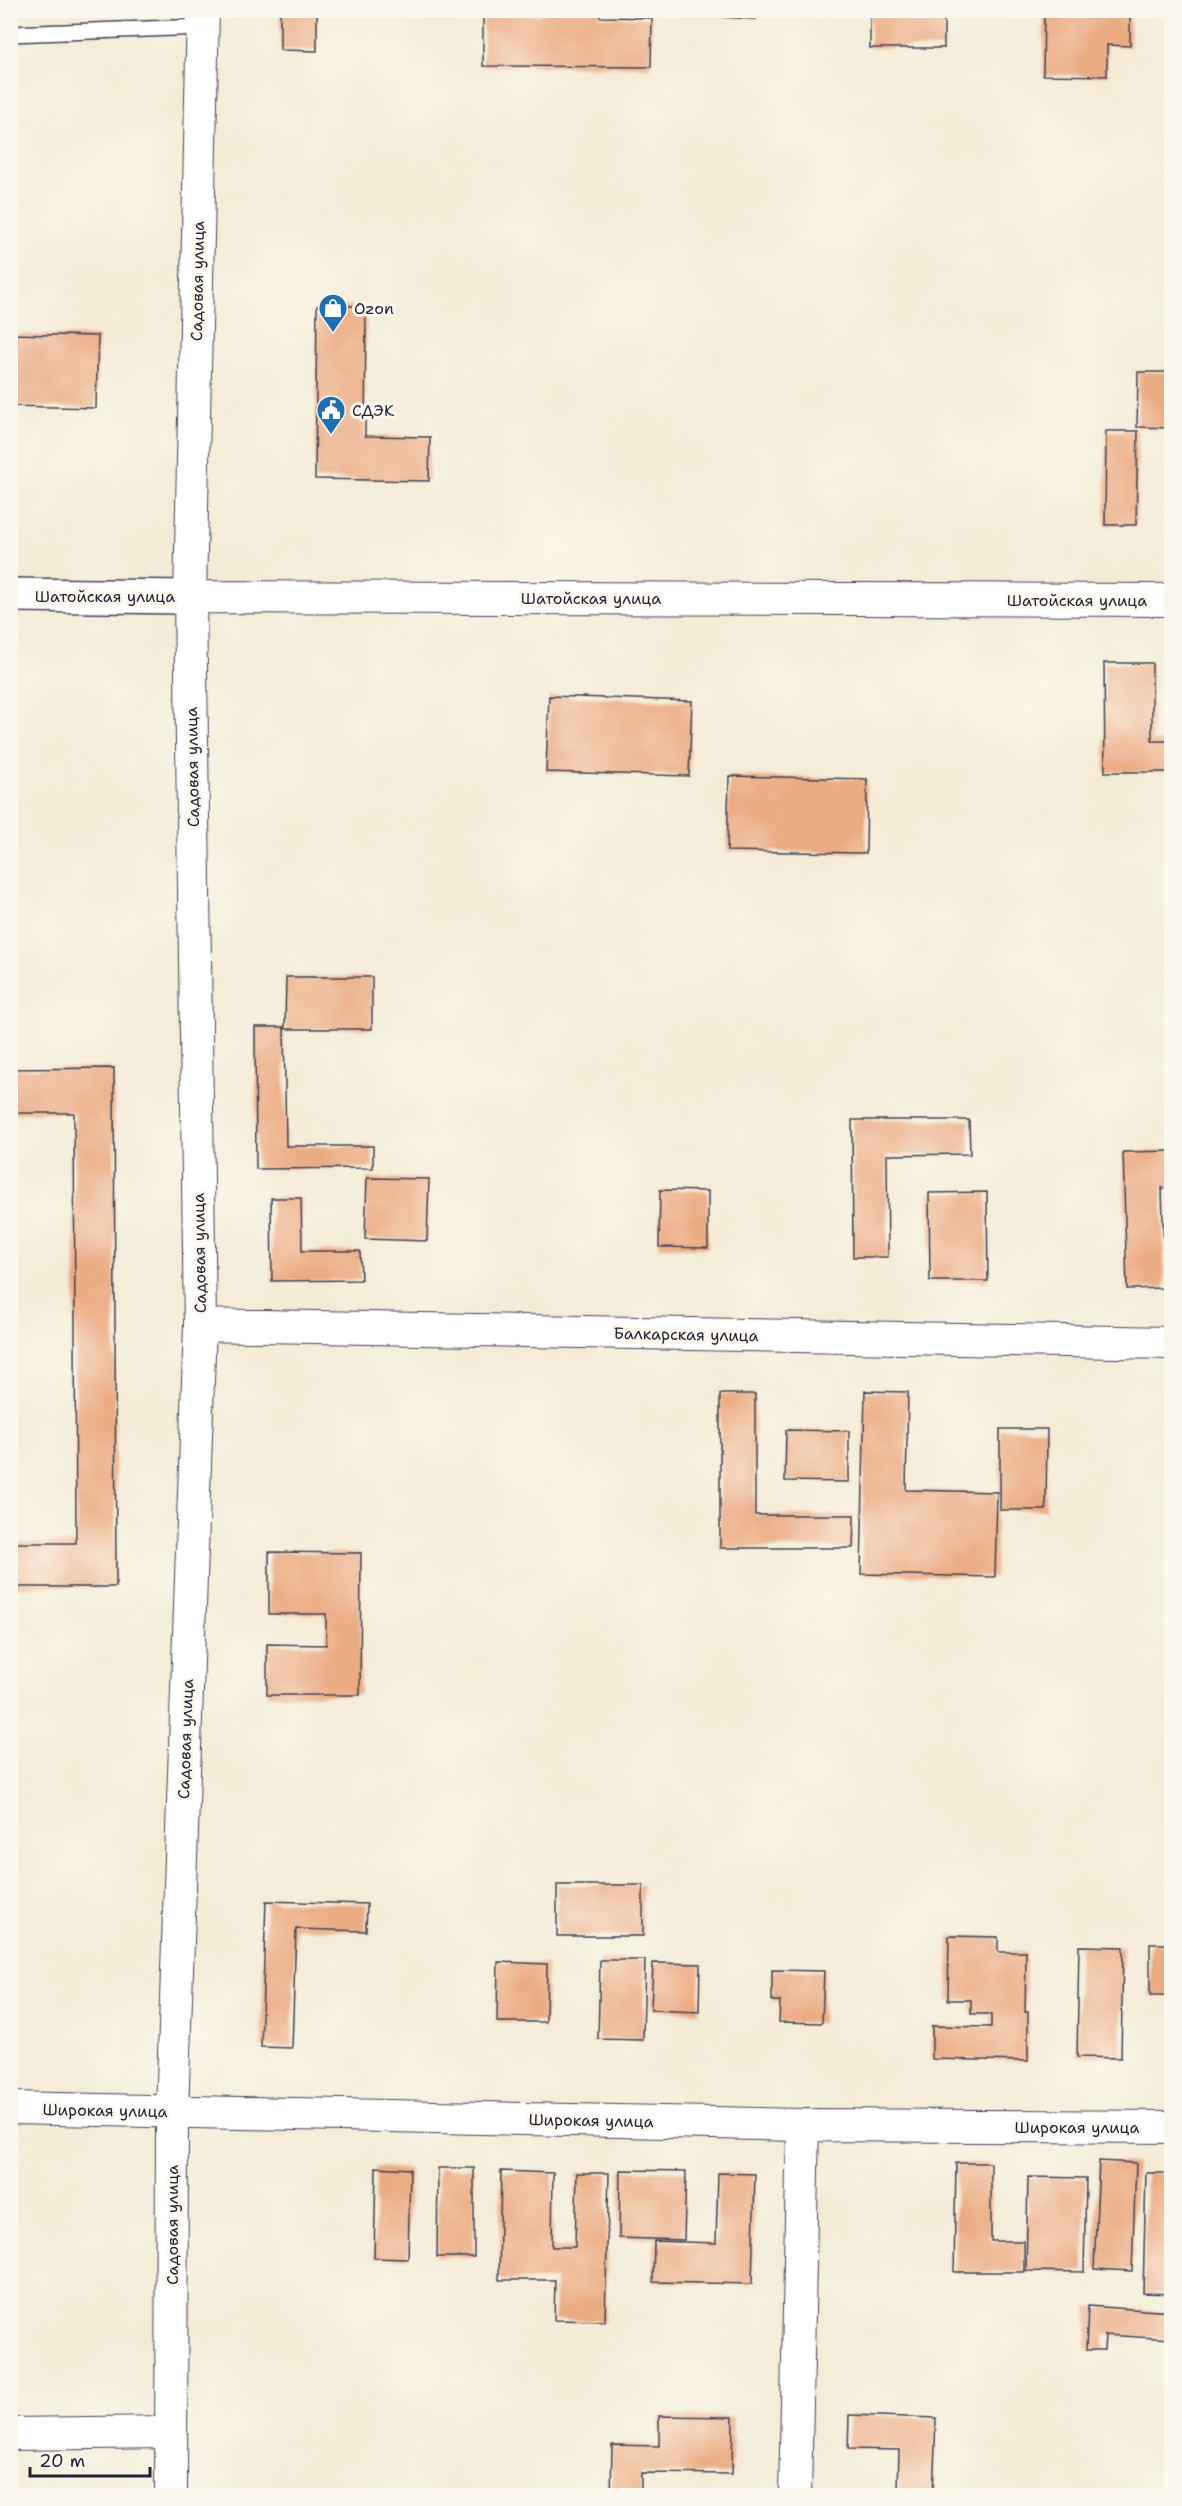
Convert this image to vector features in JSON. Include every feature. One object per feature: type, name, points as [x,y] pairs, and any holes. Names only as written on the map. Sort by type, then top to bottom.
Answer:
[{"type":"street","name":"Садовая улица","points":[[171,2496],[172,2111],[200,1325],[190,597],[203,19]]},
{"type":"street","name":"Шатойская улица","points":[[10,595],[1172,600]]},
{"type":"street","name":"Балкарская улица","points":[[200,1325],[1172,1343]]},
{"type":"street","name":"Широкая улица","points":[[10,2108],[803,2125],[1172,2127]]},
{"type":"street","points":[[795,2496],[803,2125]]},
{"type":"street","points":[[10,2434],[171,2432]]},
{"type":"lane","points":[[10,34],[203,19]]},
{"type":"building","points":[[280,10],[317,10],[317,51],[280,50]]},
{"type":"building","points":[[540,10],[600,10],[600,17],[652,18],[651,67],[483,66],[483,15],[540,15]]},
{"type":"building","points":[[723,10],[756,10],[756,19],[723,17]]},
{"type":"building","points":[[870,10],[944,10],[944,48],[870,48]]},
{"type":"building","points":[[1044,10],[1130,10],[1130,46],[1107,45],[1107,76],[1043,75]]},
{"type":"building","points":[[1137,10],[1172,10],[1172,15],[1137,14]]},
{"type":"building","points":[[317,306],[366,306],[365,436],[430,437],[429,481],[315,479]]},
{"type":"building","points":[[10,334],[98,336],[96,408],[10,406]]},
{"type":"building","points":[[1138,372],[1172,372],[1172,428],[1137,427]]},
{"type":"building","points":[[1106,431],[1138,431],[1136,525],[1105,525]]},
{"type":"building","points":[[1104,663],[1152,663],[1152,741],[1172,741],[1172,772],[1105,772]]},
{"type":"building","points":[[549,696],[692,701],[689,776],[546,772]]},
{"type":"building","points":[[729,776],[867,779],[866,853],[727,851]]},
{"type":"building","points":[[286,977],[372,977],[372,1029],[285,1029]]},
{"type":"building","points":[[255,1027],[284,1027],[286,1146],[373,1146],[373,1168],[256,1169]]},
{"type":"building","points":[[114,1068],[116,1587],[10,1587],[10,1543],[76,1543],[74,1113],[10,1113],[10,1069]]},
{"type":"building","points":[[852,1120],[969,1120],[970,1154],[887,1155],[888,1257],[853,1257]]},
{"type":"building","points":[[1172,1151],[1172,1187],[1162,1188],[1165,1288],[1127,1289],[1123,1152]]},
{"type":"building","points":[[367,1178],[429,1179],[427,1241],[365,1239]]},
{"type":"building","points":[[660,1190],[708,1191],[708,1248],[659,1247]]},
{"type":"building","points":[[987,1192],[988,1281],[930,1281],[929,1193]]},
{"type":"building","points":[[271,1198],[301,1198],[302,1251],[360,1251],[361,1280],[272,1281]]},
{"type":"building","points":[[865,1391],[908,1392],[906,1490],[997,1492],[995,1577],[861,1574]]},
{"type":"building","points":[[720,1394],[755,1394],[755,1515],[854,1515],[853,1548],[720,1548]]},
{"type":"building","points":[[1000,1429],[1047,1429],[1046,1510],[1000,1510]]},
{"type":"building","points":[[786,1430],[849,1431],[849,1482],[785,1481]]},
{"type":"building","points":[[269,1552],[361,1553],[360,1695],[267,1695],[267,1644],[326,1645],[326,1614],[269,1614]]},
{"type":"building","points":[[557,1885],[643,1885],[643,1936],[557,1936]]},
{"type":"building","points":[[266,1901],[367,1904],[366,1931],[296,1929],[292,2048],[261,2047]]},
{"type":"building","points":[[949,1936],[998,1937],[998,1952],[1026,1952],[1025,2012],[1028,2012],[1028,2061],[932,2059],[932,2026],[991,2027],[991,2014],[971,2014],[971,2000],[948,2000]]},
{"type":"building","points":[[1150,1944],[1172,1944],[1172,1996],[1150,1996]]},
{"type":"building","points":[[1079,1946],[1123,1947],[1121,2058],[1077,2057]]},
{"type":"building","points":[[600,1960],[645,1960],[643,2040],[598,2039]]},
{"type":"building","points":[[498,1962],[547,1964],[546,2022],[497,2022]]},
{"type":"building","points":[[653,1963],[700,1964],[699,2012],[651,2010]]},
{"type":"building","points":[[772,1970],[824,1971],[822,2023],[779,2022],[780,2001],[772,2001]]},
{"type":"building","points":[[1099,2161],[1136,2163],[1132,2271],[1094,2269]]},
{"type":"building","points":[[956,2163],[991,2163],[991,2241],[1024,2241],[1024,2272],[954,2272]]},
{"type":"building","points":[[376,2167],[410,2169],[408,2259],[374,2258]]},
{"type":"building","points":[[438,2168],[474,2168],[474,2257],[437,2257]]},
{"type":"building","points":[[620,2170],[686,2171],[684,2240],[619,2238]]},
{"type":"building","points":[[501,2171],[553,2173],[552,2247],[575,2247],[577,2173],[609,2173],[605,2321],[554,2320],[555,2280],[499,2280]]},
{"type":"building","points":[[718,2173],[755,2174],[752,2284],[653,2282],[654,2241],[716,2243]]},
{"type":"building","points":[[1146,2173],[1172,2173],[1172,2294],[1143,2293]]},
{"type":"building","points":[[1028,2177],[1086,2178],[1084,2272],[1026,2271]]},
{"type":"building","points":[[1088,2306],[1172,2312],[1172,2339],[1105,2335],[1104,2350],[1086,2350]]},
{"type":"building","points":[[849,2415],[936,2418],[933,2496],[830,2496],[830,2492],[898,2493],[899,2450],[848,2449]]},
{"type":"building","points":[[659,2416],[733,2417],[732,2474],[641,2473],[641,2496],[611,2496],[612,2445],[659,2446]]},
{"type":"place","name":"Ozon","points":[[333,334]]},
{"type":"place","name":"СДЭК","points":[[331,436]]}]
